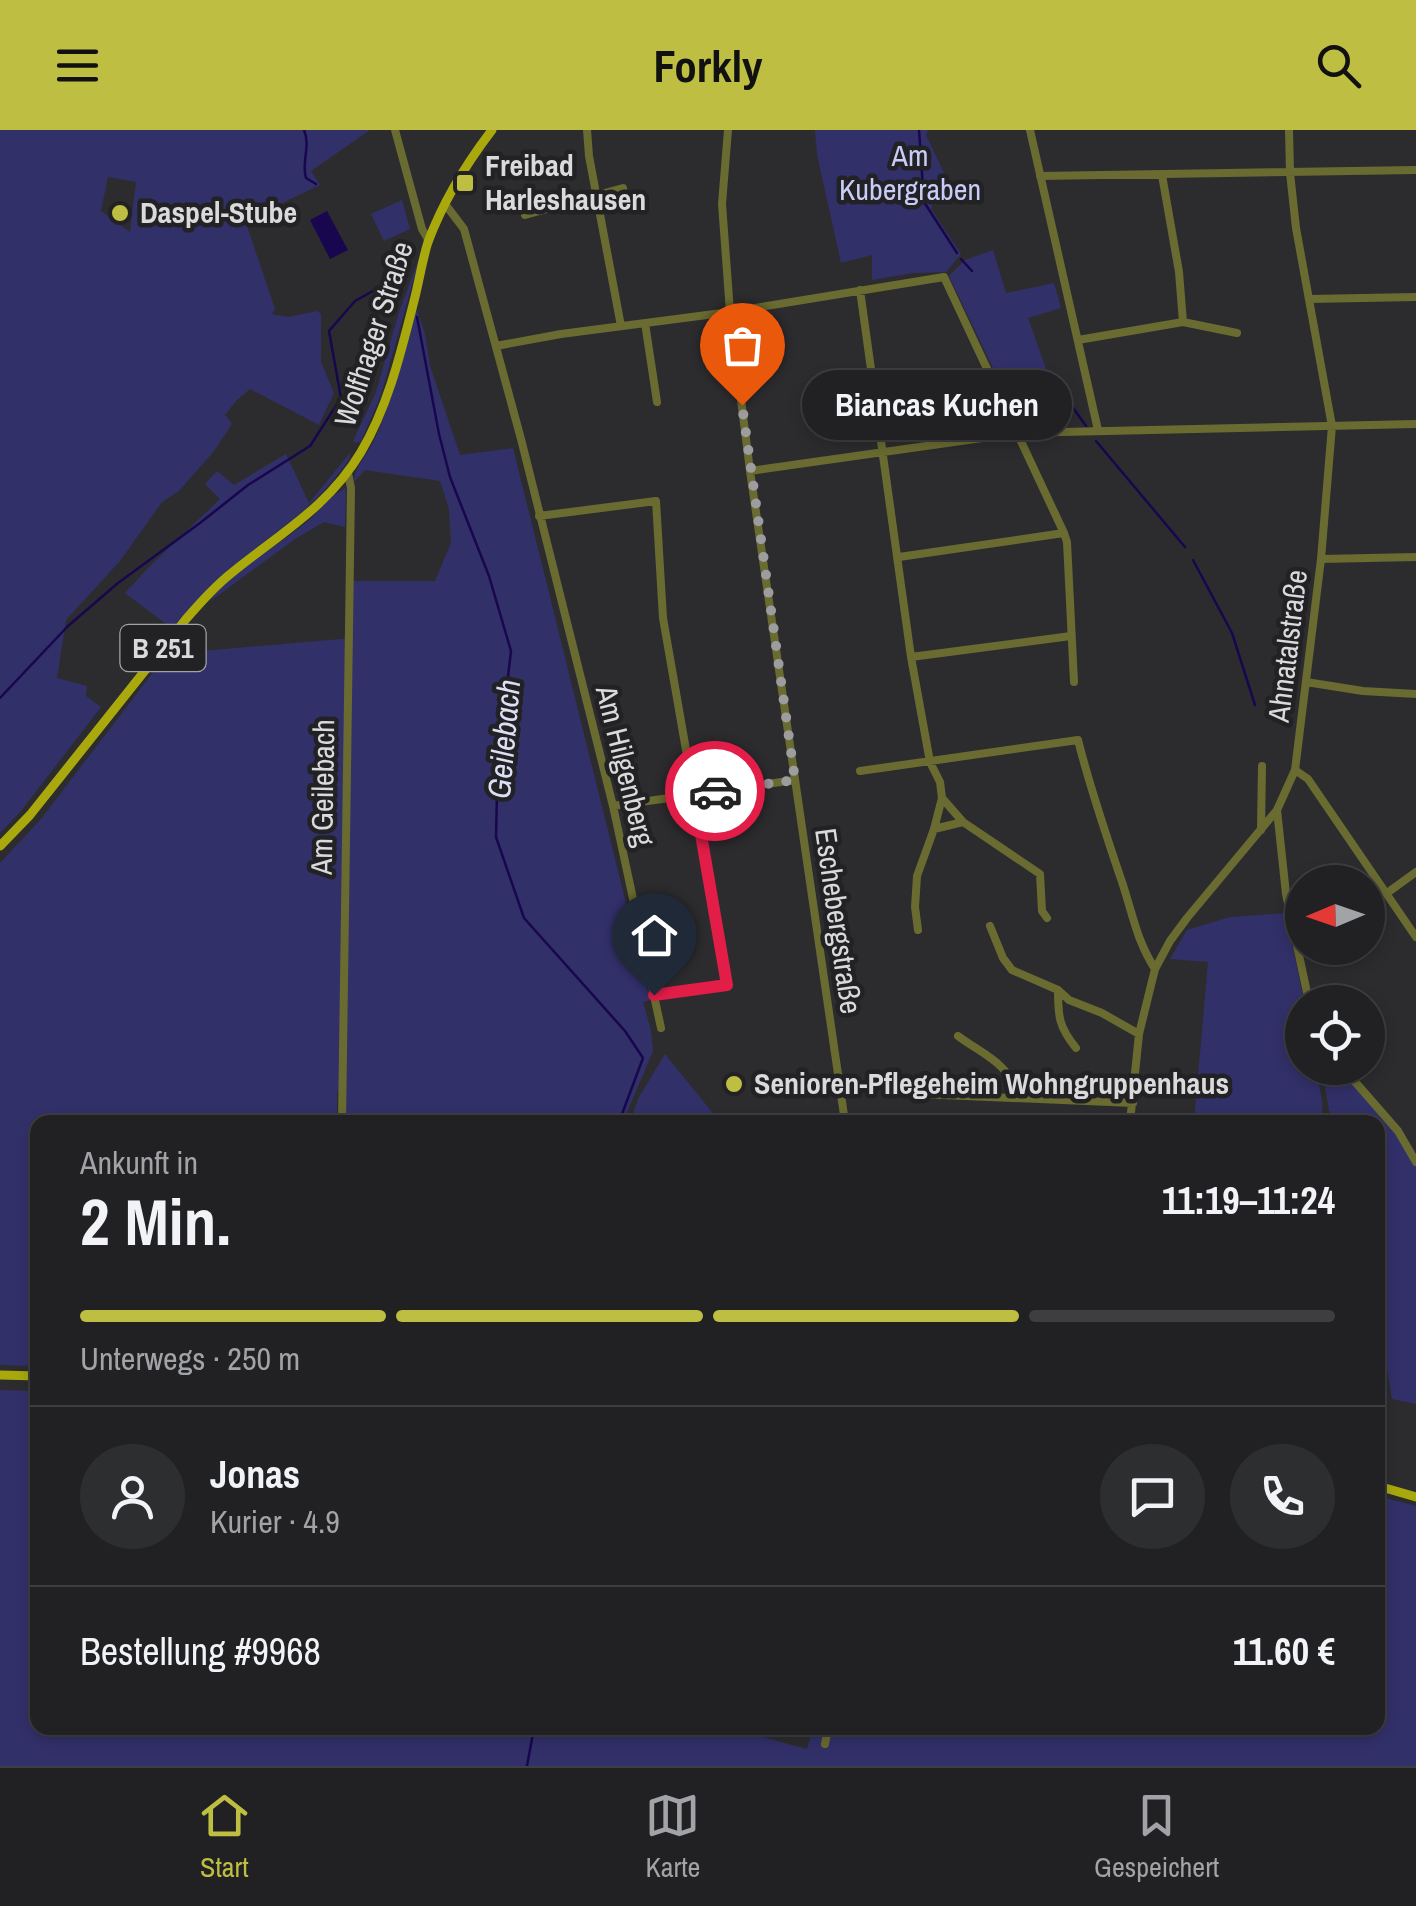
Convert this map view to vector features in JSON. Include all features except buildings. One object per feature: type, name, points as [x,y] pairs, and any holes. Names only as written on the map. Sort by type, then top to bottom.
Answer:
[{"type":"main road","name":"Wolfhager Straße","points":[[0,846],[30,815],[211,592],[302,520],[348,472],[374,428],[396,367],[429,240],[445,204],[492,130]]},
{"type":"main road","points":[[0,1376],[30,1376]]},
{"type":"main road","points":[[1385,1488],[1416,1497]]},
{"type":"street","points":[[394,130],[422,229],[429,240]]},
{"type":"street","points":[[587,130],[621,326]]},
{"type":"street","name":"Eschebergstraße","points":[[728,130],[722,204],[730,312],[844,1115]]},
{"type":"street","points":[[1030,130],[1098,430]]},
{"type":"street","name":"Ahnatalstraße","points":[[1131,1115],[1139,1034],[1156,969],[1187,918],[1277,810],[1295,770],[1321,558],[1332,426],[1296,228],[1289,130]]},
{"type":"street","points":[[1040,176],[1416,170]]},
{"type":"street","points":[[1162,174],[1179,272],[1183,322]]},
{"type":"street","points":[[526,216],[623,188]]},
{"type":"street","name":"Am Hilgenberg","points":[[445,204],[464,229],[496,346],[613,806],[660,1028]]},
{"type":"street","points":[[496,346],[944,276],[1067,542],[1074,682]]},
{"type":"street","points":[[860,290],[911,657],[930,762],[940,782],[942,798],[916,876],[918,930]]},
{"type":"street","points":[[1309,299],[1416,298]]},
{"type":"street","points":[[1078,340],[1183,322],[1237,333]]},
{"type":"street","points":[[645,324],[657,402]]},
{"type":"street","points":[[750,470],[1018,434],[1416,424]]},
{"type":"street","name":"Am Geilebach","points":[[342,1115],[352,488],[348,472]]},
{"type":"street","points":[[540,516],[656,501],[663,618],[727,985],[654,995]]},
{"type":"street","points":[[899,557],[1064,533]]},
{"type":"street","points":[[1321,558],[1416,557]]},
{"type":"street","points":[[911,657],[1071,636]]},
{"type":"street","points":[[1306,682],[1416,694]]},
{"type":"street","points":[[860,771],[1078,740],[1140,946],[1156,969]]},
{"type":"street","points":[[1261,830],[1262,766]]},
{"type":"street","points":[[1295,770],[1308,779],[1416,937]]},
{"type":"street","points":[[613,806],[795,780]]},
{"type":"street","points":[[942,798],[963,822],[1040,874],[1042,912],[1047,918]]},
{"type":"street","points":[[1277,810],[1286,894],[1305,985]]},
{"type":"street","points":[[934,830],[963,822]]},
{"type":"street","points":[[1387,894],[1416,872]]},
{"type":"street","points":[[990,926],[1012,970],[1139,1034]]},
{"type":"street","points":[[1058,990],[1062,1030],[1076,1048]]},
{"type":"street","points":[[958,1036],[998,1062],[1014,1081],[1019,1097]]},
{"type":"street","points":[[1358,1085],[1384,1115]]},
{"type":"street","points":[[918,1094],[1132,1103]]},
{"type":"street","points":[[1385,1116],[1416,1162]]},
{"type":"street","points":[[825,1744],[827,1735]]},
{"type":"green space","points":[[0,130],[370,130],[311,171],[320,185],[261,213],[247,226],[275,309],[272,314],[321,314],[321,362],[334,393],[319,425],[250,389],[225,415],[232,424],[214,451],[179,491],[162,502],[120,561],[66,620],[57,678],[87,686],[86,696],[101,707],[0,833]],"holes":[[[108,177],[136,182],[130,232],[101,211]]]},
{"type":"green space","name":"Am Kubergraben","points":[[815,130],[928,130],[926,135],[944,173],[931,209],[961,254],[946,272],[872,280],[872,255],[841,263]]},
{"type":"green space","points":[[402,200],[410,229],[384,241],[371,214]]},
{"type":"green space","points":[[422,250],[381,395],[361,441],[356,443],[353,441],[376,392]]},
{"type":"green space","points":[[993,250],[1006,293],[1054,283],[1061,308],[1028,318],[1051,383],[1002,387],[949,276],[965,260]]},
{"type":"green space","points":[[417,310],[430,366],[460,455],[513,448],[650,1000],[643,1002],[653,1051],[626,1115],[345,1115],[345,1091],[337,1092],[337,1115],[30,1115],[30,1366],[0,1365],[0,863],[41,819],[167,654],[353,638],[353,581],[435,581],[451,543],[449,509],[440,481],[365,470],[354,479],[379,428]]},
{"type":"green space","points":[[350,453],[323,492],[222,575],[174,625],[169,626],[125,593],[220,499],[205,484],[217,471],[234,485],[286,454],[309,503]]},
{"type":"green space","points":[[346,488],[345,527],[324,522],[209,602],[241,570]]},
{"type":"green space","points":[[1285,913],[1285,965],[1297,965],[1301,985],[1285,985],[1285,1085],[1319,1085],[1322,1115],[1195,1115],[1208,962],[1170,959],[1187,930],[1230,917]]},
{"type":"green space","points":[[665,1054],[714,1115],[633,1115]]},
{"type":"green space","points":[[1325,1085],[1355,1085],[1381,1115],[1330,1115]]},
{"type":"green space","points":[[1385,1120],[1416,1166],[1416,1404],[1392,1399],[1385,1356]]},
{"type":"green space","points":[[0,1390],[30,1391],[30,1735],[755,1735],[807,1749],[811,1735],[1385,1735],[1385,1498],[1416,1506],[1416,1766],[0,1766]]},
{"type":"shaded area","points":[[327,211],[348,250],[330,259],[310,220]]},
{"type":"waterway","name":"Geilebach","points":[[304,130],[306,178],[316,184]]},
{"type":"waterway","points":[[919,130],[924,202],[957,253]]},
{"type":"waterway","points":[[961,259],[972,271]]},
{"type":"waterway","points":[[0,698],[68,626],[118,583],[248,485],[310,446],[341,398],[329,331],[355,301],[380,287]]},
{"type":"waterway","name":"Geilebach","points":[[417,317],[450,477],[489,576],[511,651],[496,837],[524,918],[625,1031],[643,1058],[622,1115]]},
{"type":"waterway","points":[[1056,384],[1086,426]]},
{"type":"waterway","points":[[1096,441],[1185,547]]},
{"type":"waterway","points":[[1193,560],[1232,633],[1255,705]]},
{"type":"waterway","name":"Geilebach","points":[[527,1766],[533,1735]]},
{"type":"way so far","points":[[715,791],[795,780],[742,405]]},
{"type":"place","name":"Freibad Harleshausen","points":[[465,183]]},
{"type":"place","name":"Daspel-Stube","points":[[120,213]]},
{"type":"place","name":"Biancas Kuchen","points":[[742,405]]},
{"type":"place","name":"Senioren-Pflegeheim Wohngruppenhaus","points":[[734,1084]]},
{"type":"route","points":[[654,995],[727,985],[694,794],[715,791]]}]
